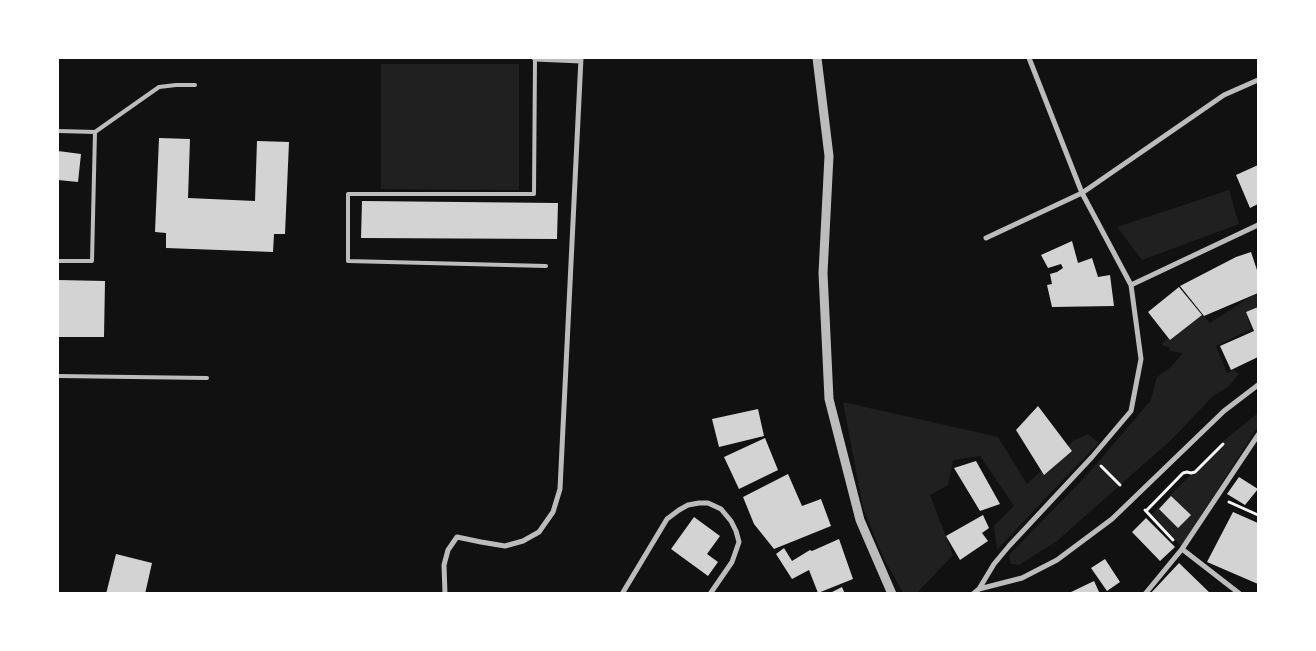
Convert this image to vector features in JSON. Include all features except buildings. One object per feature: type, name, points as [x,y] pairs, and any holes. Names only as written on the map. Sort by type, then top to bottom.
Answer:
[{"type":"street","points":[[445,594],[444,565],[448,550],[458,537],[505,546],[522,541],[539,532],[553,512],[560,488],[581,59],[534,58]]},
{"type":"street","points":[[817,58],[829,156],[823,272],[830,399],[860,520],[892,594]]},
{"type":"street","points":[[973,594],[979,589],[994,564],[1009,546],[1092,458],[1131,411],[1140,359],[1131,285],[1082,193],[1029,58]]},
{"type":"street","points":[[986,238],[1082,193],[1224,95],[1258,80]]},
{"type":"street","points":[[1131,285],[1258,224]]},
{"type":"street","points":[[979,589],[1022,578],[1057,560],[1112,519],[1224,412],[1258,386]]},
{"type":"street","points":[[1145,594],[1182,549],[1258,435]]},
{"type":"street","points":[[622,594],[667,519],[678,510],[688,505],[699,503],[708,503],[722,509],[731,521],[739,542],[732,562],[710,594]]},
{"type":"street","points":[[1182,549],[1240,594]]},
{"type":"lane","points":[[534,58],[534,194],[348,194],[348,261],[546,266]]},
{"type":"lane","points":[[58,131],[95,132],[160,87],[176,84],[195,85]]},
{"type":"lane","points":[[58,261],[92,261],[95,132]]},
{"type":"lane","points":[[58,376],[207,378]]},
{"type":"path","points":[[1146,510],[1183,473],[1194,472],[1223,444]]},
{"type":"path","points":[[1092,458],[1120,485]]},
{"type":"path","points":[[1217,497],[1258,515]]},
{"type":"path","points":[[1135,499],[1182,549]]},
{"type":"shaded area","points":[[381,64],[519,64],[519,190],[381,189]]},
{"type":"shaded area","points":[[1229,190],[1239,224],[1142,260],[1117,227]]},
{"type":"shaded area","points":[[1258,292],[1258,307],[1246,312],[1251,329],[1216,346],[1227,373],[1234,370],[1239,374],[1228,387],[1213,396],[1172,439],[1057,541],[1019,565],[1011,564],[1009,555],[1087,475],[1151,400],[1157,377],[1171,367],[1183,353],[1170,351],[1169,347],[1163,346],[1162,343],[1201,314],[1210,323]]},
{"type":"shaded area","points":[[843,402],[998,437],[1027,484],[1073,441],[1088,434],[1099,443],[997,550],[994,526],[1014,506],[980,456],[953,460],[948,485],[930,495],[953,555],[917,593],[903,593],[883,557],[863,508]]},
{"type":"shaded area","points":[[1258,413],[1258,427],[1181,546],[1152,514],[1227,438]]}]
